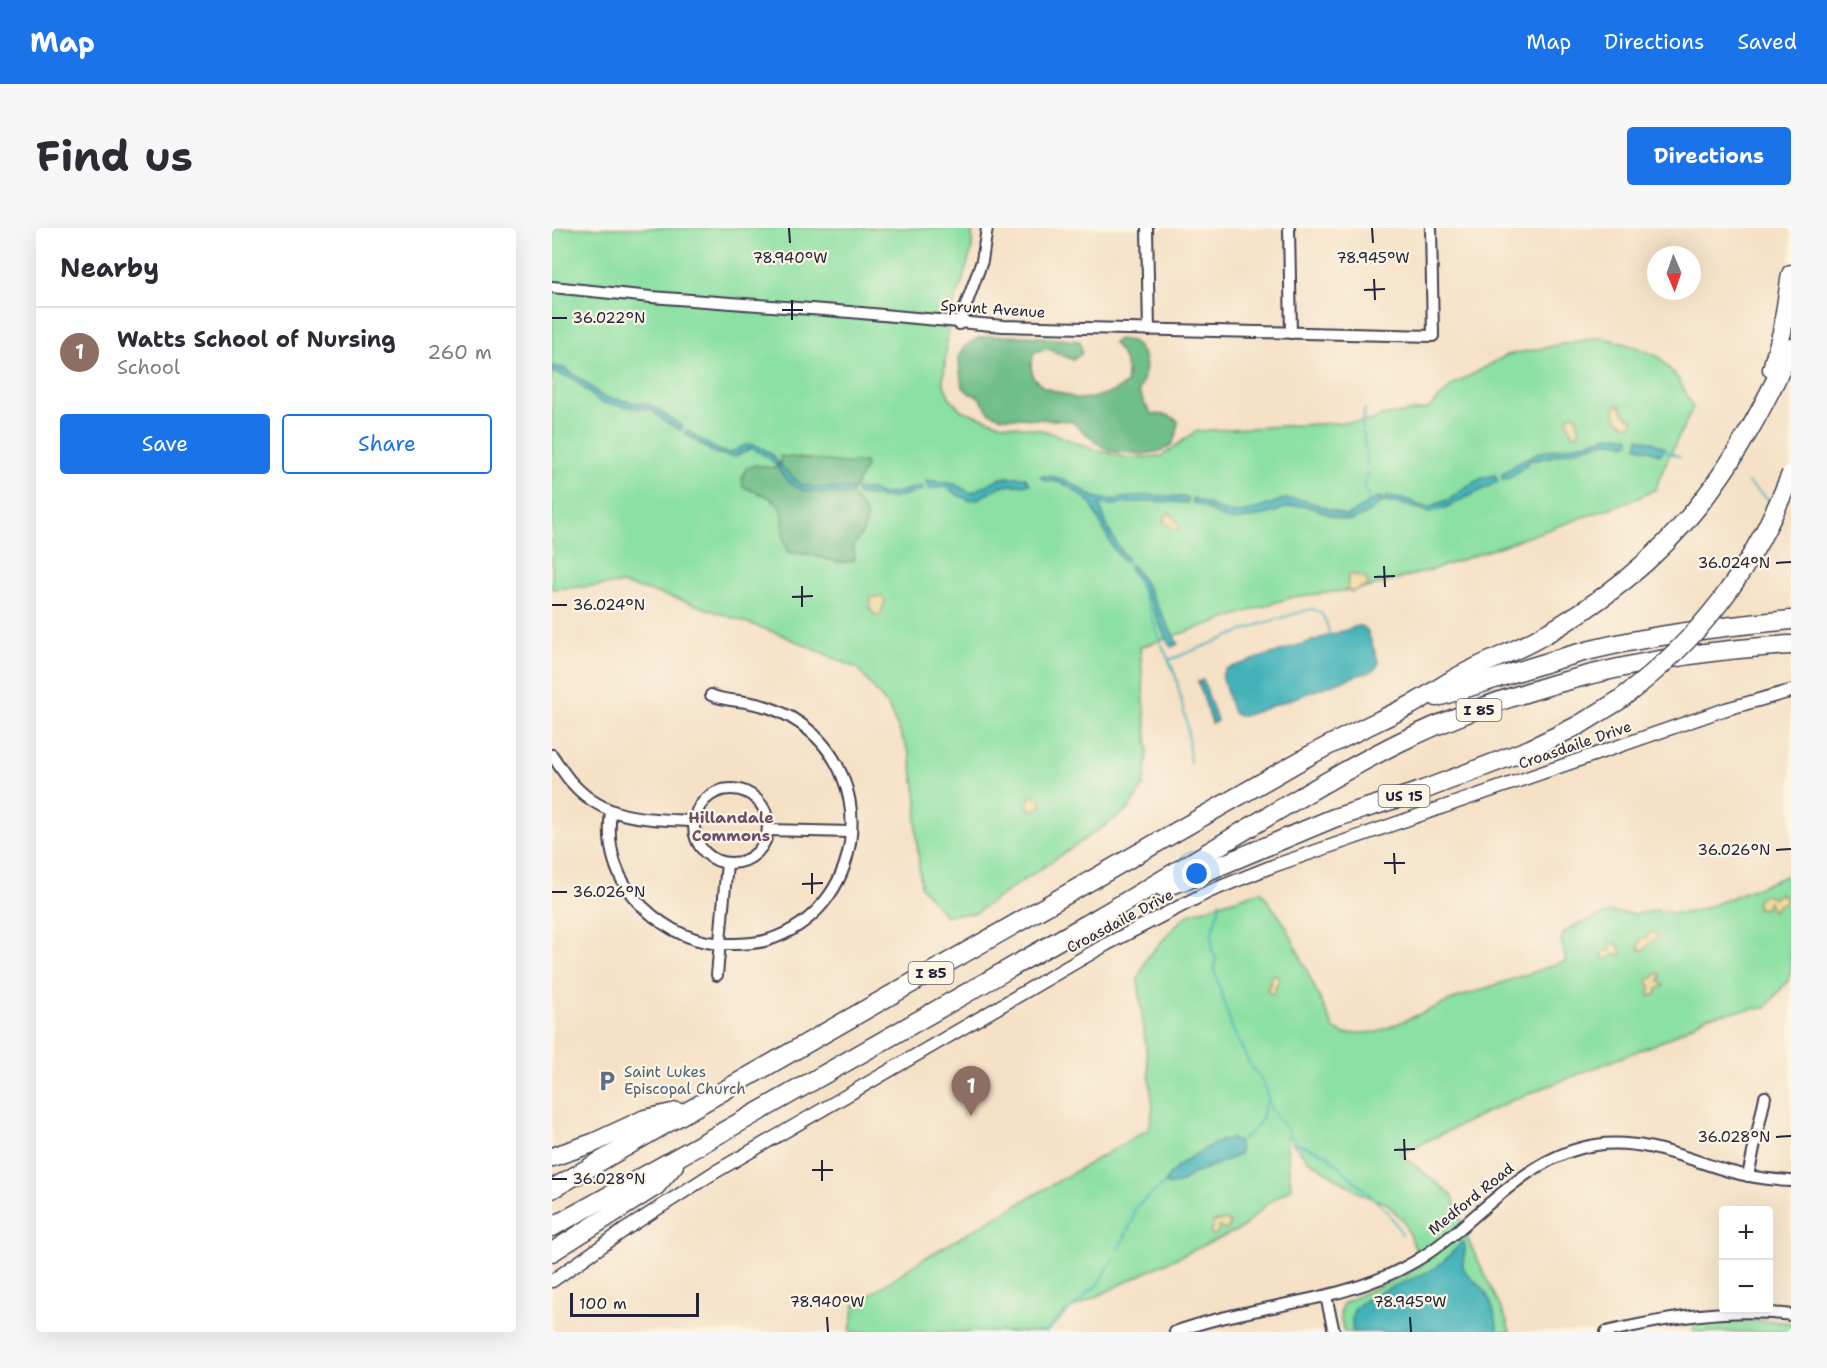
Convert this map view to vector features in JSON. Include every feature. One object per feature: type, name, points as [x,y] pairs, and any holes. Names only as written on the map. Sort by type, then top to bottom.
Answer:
[{"type":"highway","points":[[1761,411],[1767,381],[1782,332],[1791,274]]},
{"type":"highway","points":[[1412,705],[1462,674],[1556,628],[1614,588],[1652,555],[1699,505],[1739,450],[1761,411],[1791,348]]},
{"type":"highway","name":"US 15","points":[[1142,892],[1186,880],[1334,818],[1418,792],[1505,760],[1562,734],[1618,701],[1672,657],[1697,630],[1734,583],[1766,531],[1791,473]]},
{"type":"highway","name":"I 85","points":[[552,1190],[1305,758],[1339,739],[1412,705],[1550,661],[1603,648],[1730,626],[1791,620]]},
{"type":"highway","name":"I 85","points":[[552,1227],[916,1023],[1326,782],[1401,742],[1452,720],[1541,689],[1633,665],[1733,649],[1791,645]]},
{"type":"highway","points":[[552,1157],[593,1143],[645,1119],[696,1108]]},
{"type":"highway","points":[[552,1252],[656,1186],[682,1154]]},
{"type":"street","points":[[959,324],[982,261],[987,228]]},
{"type":"street","points":[[1147,228],[1149,330]]},
{"type":"street","points":[[1289,228],[1291,333]]},
{"type":"street","name":"Sprunt Avenue","points":[[552,287],[880,315],[959,324],[1433,336],[1431,228]]},
{"type":"street","name":"Croasdaile Drive","points":[[552,1281],[685,1191],[757,1147],[1107,944],[1208,892],[1283,863],[1726,709],[1791,691]]},
{"type":"street","points":[[611,812],[609,839],[614,861],[624,883],[639,904],[666,927],[695,940],[738,944],[769,940],[809,917],[832,890],[849,854],[852,813],[844,778],[829,750],[816,736],[786,715],[751,702],[711,695]]},
{"type":"street","points":[[552,755],[580,792],[611,812],[639,818],[694,821]]},
{"type":"street","points":[[735,788],[751,794],[763,806],[767,813],[768,830],[763,845],[751,857],[744,861],[727,862],[711,857],[700,846],[694,830],[694,821],[705,799],[719,790],[735,788]]},
{"type":"street","points":[[768,830],[851,832]]},
{"type":"street","points":[[717,975],[727,862]]},
{"type":"street","points":[[1748,1176],[1765,1097]]},
{"type":"street","name":"Medford Road","points":[[1175,1332],[1217,1320],[1326,1296],[1389,1275],[1416,1262],[1521,1178],[1556,1156],[1578,1149],[1612,1143],[1629,1144],[1685,1156],[1748,1176],[1791,1181]]},
{"type":"street","points":[[1326,1296],[1334,1332]]},
{"type":"street","points":[[1606,1332],[1701,1315],[1749,1312],[1791,1315]]},
{"type":"green space","points":[[552,228],[972,228],[972,248],[961,286],[950,312],[943,382],[950,398],[961,410],[998,423],[1046,431],[1095,450],[1128,458],[1162,456],[1196,431],[1370,421],[1381,416],[1428,409],[1453,385],[1507,355],[1600,337],[1636,347],[1659,357],[1679,380],[1693,407],[1668,458],[1656,489],[1636,499],[1438,568],[1367,588],[1292,597],[1140,647],[1148,752],[1144,785],[1128,810],[975,913],[945,915],[921,887],[916,831],[917,799],[910,755],[888,706],[857,668],[782,635],[679,599],[621,584],[552,589]]},
{"type":"green space","points":[[988,336],[1027,336],[1080,341],[1082,353],[1073,360],[1048,349],[1034,352],[1031,366],[1033,377],[1043,387],[1078,399],[1113,392],[1126,384],[1125,362],[1113,343],[1119,339],[1132,341],[1142,353],[1146,364],[1139,391],[1145,405],[1152,414],[1168,415],[1178,421],[1177,432],[1172,444],[1162,451],[1142,454],[1109,451],[1071,421],[1001,417],[989,412],[979,397],[969,393],[962,386],[959,358],[964,347],[976,339]]},
{"type":"green space","points":[[780,456],[846,463],[865,462],[866,467],[851,494],[866,513],[867,520],[864,530],[854,545],[855,560],[837,562],[787,551],[783,537],[783,514],[778,505],[769,497],[743,487],[742,478],[746,468],[756,465],[774,468],[781,463]]},
{"type":"green space","points":[[1791,874],[1791,970],[1788,981],[1765,1008],[1708,1016],[1668,1039],[1510,1101],[1400,1154],[1452,1195],[1469,1242],[1507,1321],[1510,1332],[1344,1332],[1340,1315],[1342,1305],[1422,1265],[1403,1220],[1386,1203],[1363,1195],[1308,1160],[1286,1136],[1291,1188],[1266,1205],[1242,1228],[1065,1312],[1046,1332],[850,1332],[855,1305],[923,1259],[1149,1129],[1153,1108],[1138,979],[1147,958],[1189,914],[1261,891],[1286,926],[1334,1029],[1344,1034],[1378,1032],[1457,998],[1566,961],[1561,940],[1563,934],[1571,927],[1610,912],[1635,914],[1658,910],[1686,913],[1705,908]]},
{"type":"green space","points":[[1745,1319],[1791,1323],[1791,1332],[1694,1332],[1694,1323]]},
{"type":"sand","points":[[1616,405],[1620,405],[1625,415],[1633,419],[1632,425],[1618,420],[1615,413]]},
{"type":"sand","points":[[1571,414],[1576,415],[1580,431],[1576,435],[1572,434],[1567,418]]},
{"type":"sand","points":[[1170,513],[1178,522],[1180,527],[1177,530],[1164,522],[1165,516]]},
{"type":"sand","points":[[1349,574],[1365,577],[1368,582],[1367,586],[1349,591],[1347,585]]},
{"type":"sand","points":[[881,596],[885,601],[881,614],[877,616],[870,610],[871,597]]},
{"type":"sand","points":[[1034,796],[1039,798],[1041,803],[1039,808],[1034,810],[1029,808],[1027,803],[1029,798]]},
{"type":"sand","points":[[1779,894],[1786,899],[1784,904],[1778,905],[1773,911],[1769,902],[1765,909],[1758,908],[1756,902],[1759,897],[1765,895],[1774,898]]},
{"type":"sand","points":[[1649,933],[1656,933],[1657,938],[1645,950],[1640,950],[1640,939],[1647,937]]},
{"type":"sand","points":[[1612,943],[1619,946],[1622,954],[1605,959],[1602,956],[1611,950],[1609,946]]},
{"type":"sand","points":[[1659,973],[1661,976],[1659,981],[1664,986],[1657,989],[1656,995],[1651,996],[1647,980]]},
{"type":"sand","points":[[1274,974],[1278,976],[1279,981],[1274,993],[1270,994],[1267,989],[1270,977]]},
{"type":"sand","points":[[1226,1220],[1230,1223],[1227,1230],[1219,1227],[1217,1234],[1212,1235],[1210,1231],[1213,1222]]},
{"type":"water","points":[[552,366],[566,369],[603,397],[651,405],[683,427],[681,431],[651,410],[601,403],[572,378],[552,372]]},
{"type":"water","points":[[686,430],[727,453],[746,445],[755,445],[773,456],[779,463],[776,465],[768,457],[752,448],[734,457],[714,453],[685,434]]},
{"type":"water","points":[[1618,435],[1630,437],[1629,443],[1624,445],[1623,442],[1605,442],[1532,460],[1510,478],[1502,479],[1502,474],[1537,453]]},
{"type":"water","points":[[1639,438],[1665,448],[1659,454],[1637,446]]},
{"type":"water","points":[[780,465],[800,484],[818,488],[852,489],[850,494],[809,492],[793,485],[785,478],[777,467]]},
{"type":"water","points":[[1495,475],[1498,482],[1443,509],[1429,512],[1402,504],[1382,502],[1388,496],[1429,507],[1450,499],[1465,487],[1482,478]]},
{"type":"water","points":[[1040,476],[1062,479],[1100,498],[1162,496],[1188,498],[1188,503],[1150,501],[1099,504],[1110,533],[1127,559],[1123,561],[1113,548],[1090,502],[1068,486],[1044,480]]},
{"type":"water","points":[[1025,477],[1030,484],[1001,486],[978,499],[969,500],[946,487],[928,489],[926,480],[954,484],[971,493],[1001,478]]},
{"type":"water","points":[[922,486],[923,490],[891,499],[856,494],[856,489],[890,494]]},
{"type":"water","points":[[1381,497],[1381,503],[1368,513],[1353,520],[1340,519],[1311,508],[1295,506],[1245,519],[1231,520],[1193,503],[1192,498],[1225,511],[1237,513],[1281,500],[1295,499],[1317,504],[1346,516]]},
{"type":"water","points":[[1132,565],[1146,585],[1178,644],[1171,647],[1167,641],[1151,604],[1129,567]]},
{"type":"water","points":[[1358,626],[1367,630],[1379,663],[1373,670],[1247,715],[1238,716],[1232,711],[1222,675],[1225,669]]},
{"type":"water","points":[[1203,680],[1217,721],[1212,723],[1198,682]]},
{"type":"water","points":[[1230,1138],[1239,1143],[1239,1155],[1191,1175],[1181,1183],[1168,1186],[1165,1184],[1174,1170],[1183,1163],[1214,1144]]},
{"type":"water","points":[[1463,1241],[1465,1244],[1464,1269],[1491,1302],[1498,1332],[1353,1332],[1352,1315],[1360,1303],[1436,1267]]},
{"type":"waterway","points":[[1365,409],[1362,423],[1367,465]]},
{"type":"waterway","points":[[1664,450],[1680,457]]},
{"type":"waterway","points":[[1367,471],[1364,486],[1370,503]]},
{"type":"waterway","points":[[1748,483],[1771,502]]},
{"type":"waterway","points":[[1123,558],[1131,567]]},
{"type":"waterway","points":[[1136,577],[1175,674],[1187,724],[1190,763]]},
{"type":"waterway","points":[[1169,660],[1258,625],[1311,609],[1322,615],[1330,635]]},
{"type":"waterway","points":[[1220,901],[1212,932],[1212,951],[1216,958],[1214,970],[1232,1028],[1249,1063],[1263,1082],[1271,1109],[1298,1144],[1326,1154],[1388,1212],[1402,1234]]},
{"type":"waterway","points":[[1236,1144],[1257,1126],[1268,1100]]},
{"type":"waterway","points":[[1118,1250],[1138,1205],[1165,1183]]},
{"type":"waterway","points":[[1044,1332],[1098,1284],[1114,1258]]},
{"type":"place","name":"Saint Lukes Episcopal Church","points":[[607,1081]]},
{"type":"place","name":"Watts School of Nursing","points":[[971,1116]]},
{"type":"district","name":"Hillandale Commons","points":[[731,826]]}]
